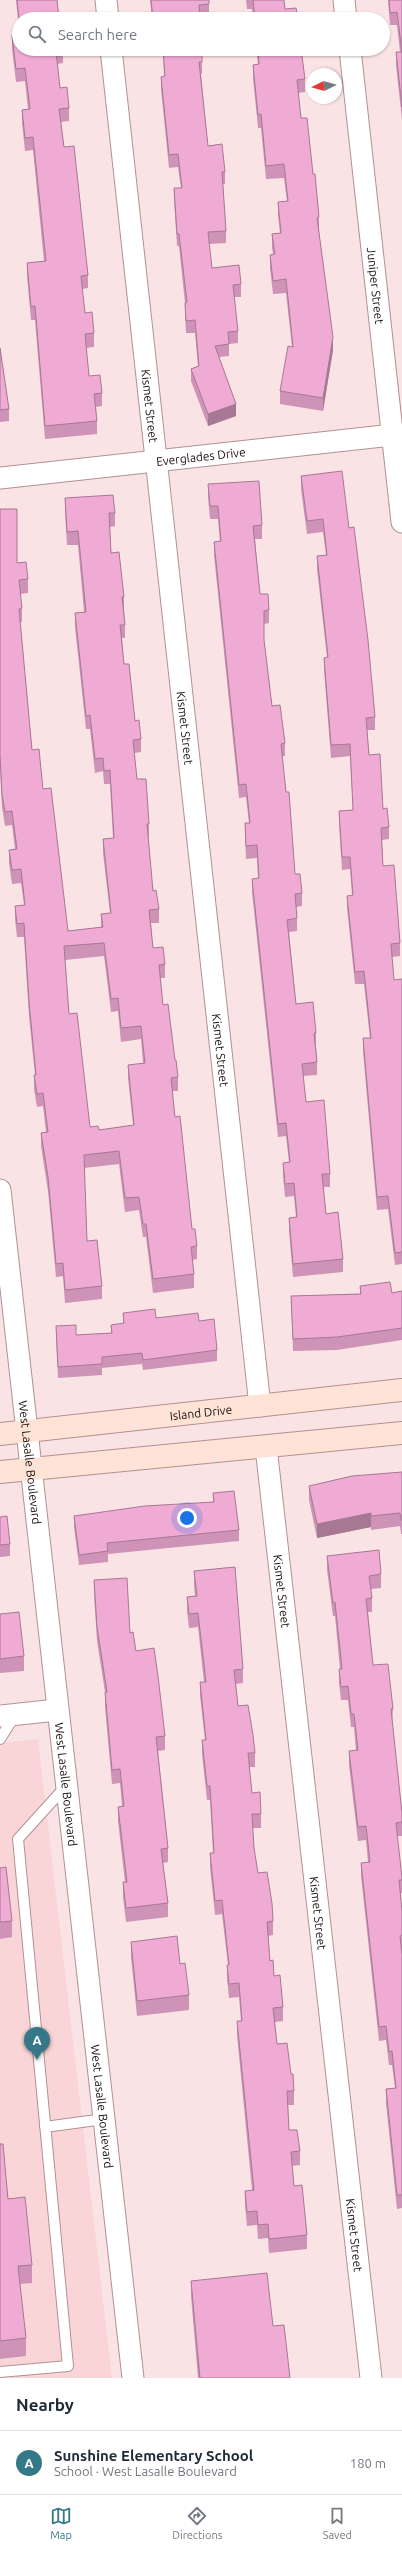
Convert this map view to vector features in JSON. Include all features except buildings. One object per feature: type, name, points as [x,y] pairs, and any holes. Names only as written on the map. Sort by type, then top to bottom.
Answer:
[{"type":"street","points":[[106,0],[107,12]]},
{"type":"street","points":[[344,0],[345,12]]},
{"type":"street","name":"Kismet Street","points":[[112,56],[158,462],[260,1406]]},
{"type":"street","name":"Juniper Street","points":[[351,56],[397,434],[402,522]]},
{"type":"street","name":"Everglades Drive","points":[[0,478],[158,462],[397,434]]},
{"type":"street","name":"West Lasalle Boulevard","points":[[0,1191],[133,2378]]},
{"type":"street","name":"Island Drive","points":[[0,1434],[402,1390]]},
{"type":"street","points":[[0,1472],[266,1448],[402,1433]]},
{"type":"street","name":"Kismet Street","points":[[266,1448],[371,2378]]},
{"type":"street","points":[[8,1715],[57,1710]]},
{"type":"lane","points":[[0,1739],[8,1715]]},
{"type":"lane","points":[[0,2372],[68,2366],[18,1839],[66,1786]]},
{"type":"lane","points":[[45,2127],[104,2119]]},
{"type":"shaded area","points":[[38,1739],[112,2378],[0,2378],[0,1743]]},
{"type":"place","name":"Sunshine Elementary School","points":[[37,2060]]}]
